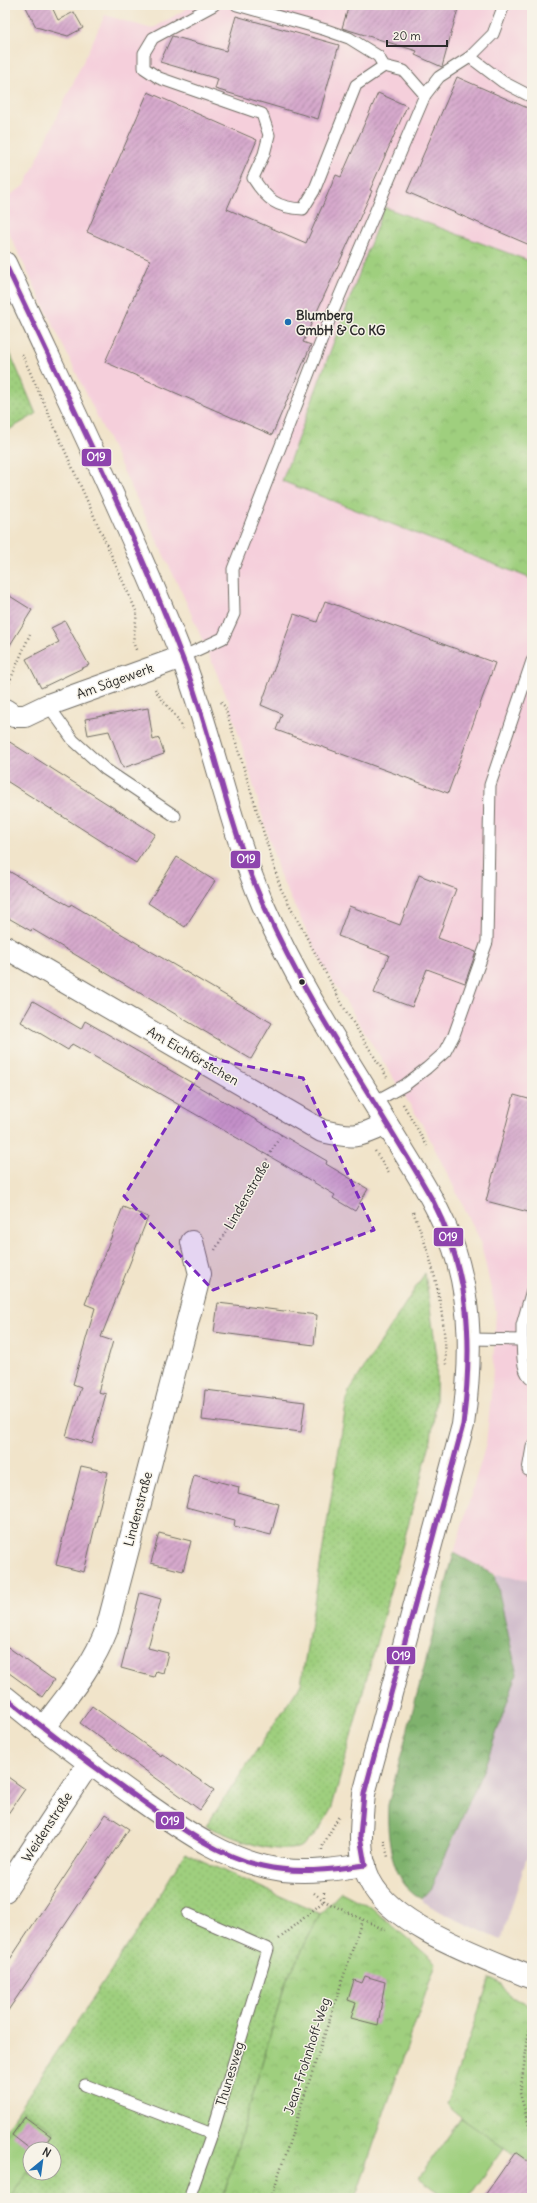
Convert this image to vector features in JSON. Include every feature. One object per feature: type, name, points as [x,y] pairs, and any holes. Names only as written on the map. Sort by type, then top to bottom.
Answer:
[{"type":"main road","points":[[5,263],[137,551],[182,658],[203,716],[236,832],[263,903],[298,977],[386,1124],[430,1193],[454,1248],[464,1292],[470,1339],[469,1380],[463,1425],[364,1794],[360,1836],[365,1865],[370,1881],[378,1894],[397,1913],[426,1931],[532,1978]]},
{"type":"main road","name":"Am Sägewerk","points":[[5,710],[14,716],[25,716],[48,705],[182,658]]},
{"type":"main road","name":"Am Eichförstchen","points":[[5,947],[322,1131],[350,1137],[363,1135],[386,1124]]},
{"type":"main road","name":"Lindenstraße","points":[[43,1728],[85,1673],[98,1652],[107,1629],[200,1274],[192,1242]]},
{"type":"main road","points":[[5,1697],[89,1763],[182,1829],[217,1848],[254,1863],[283,1870],[324,1871],[365,1865]]},
{"type":"main road","name":"Weidenstraße","points":[[5,1890],[89,1763]]},
{"type":"lane","points":[[214,5],[154,38],[144,53],[144,68],[159,78],[262,114],[269,135],[264,154],[253,178],[264,195],[286,208],[303,209],[314,192],[356,85],[384,66]]},
{"type":"lane","points":[[237,5],[349,38],[378,56],[384,66],[404,71],[424,95]]},
{"type":"lane","points":[[182,658],[223,638],[234,614],[233,569],[331,316],[424,95],[439,77],[470,57],[493,34],[504,5]]},
{"type":"lane","points":[[470,57],[503,82],[532,97]]},
{"type":"lane","points":[[374,1102],[396,1090],[427,1068],[445,1052],[454,1035],[487,942],[490,785],[532,661]]},
{"type":"lane","points":[[48,705],[73,740],[105,769],[175,816]]},
{"type":"lane","points":[[532,1290],[522,1325],[524,1366],[529,1377],[532,1379]]},
{"type":"lane","points":[[470,1339],[522,1340]]},
{"type":"lane","points":[[528,1470],[532,1447]]},
{"type":"lane","points":[[188,1914],[268,1949]]},
{"type":"lane","name":"Thunesweg","points":[[189,2198],[212,2134],[268,1949]]},
{"type":"lane","points":[[85,2085],[212,2134]]},
{"type":"path","points":[[5,693],[30,634]]},
{"type":"path","points":[[220,701],[225,707],[281,888],[347,1012],[396,1090],[429,1149]]},
{"type":"path","name":"Lindenstraße","points":[[200,1274],[230,1226],[293,1114]]},
{"type":"path","points":[[383,1837],[388,1857]]},
{"type":"path","name":"Jean-Frohnhoff-Weg","points":[[268,1949],[324,1901],[362,1920],[271,2198]]},
{"type":"path","points":[[532,2010],[520,2093],[532,2136]]},
{"type":"highlighted area","points":[[209,1058],[303,1078],[374,1230],[213,1290],[124,1196]]},
{"type":"shaded area","points":[[193,5],[532,5],[532,1580],[495,1575],[454,1553],[486,1444],[492,1385],[496,1311],[480,1240],[425,1129],[323,965],[280,876],[229,702],[183,595],[5,225],[5,199],[25,185],[105,15],[152,29]]},
{"type":"shaded area","points":[[495,1575],[532,1580],[532,1841],[501,1940],[440,1912],[421,1900],[431,1888],[485,1766],[517,1674]]},
{"type":"green space","points":[[384,207],[532,262],[532,579],[282,481]]},
{"type":"green space","points":[[5,341],[36,414],[5,432]]},
{"type":"green space","points":[[425,1273],[437,1356],[436,1399],[431,1440],[332,1807],[318,1830],[303,1846],[286,1849],[262,1847],[206,1826],[301,1684],[348,1393]]},
{"type":"green space","points":[[454,1553],[495,1575],[517,1674],[485,1766],[431,1888],[421,1899],[405,1885],[395,1866],[390,1846],[388,1805]]},
{"type":"green space","points":[[185,1853],[320,1914],[285,1984],[223,2198],[5,2198],[5,2130],[142,1924]]},
{"type":"green space","points":[[341,1892],[372,1908],[436,1963],[355,2198],[223,2198],[285,1984],[320,1914]]},
{"type":"green space","points":[[490,1978],[501,1983],[509,1996],[532,2007],[532,2164],[481,2132],[459,2116],[446,2104]]},
{"type":"green space","points":[[23,2110],[54,2131],[48,2141],[22,2141],[22,2180],[10,2198],[5,2198],[5,2137]]},
{"type":"green space","points":[[461,2118],[504,2148],[468,2198],[447,2198],[419,2178]]},
{"type":"building","points":[[25,5],[51,5],[58,20],[74,12],[83,28],[68,36],[36,27]]},
{"type":"building","points":[[349,5],[459,5],[442,67],[415,55],[417,51],[342,28]]},
{"type":"building","points":[[236,16],[339,45],[318,119],[215,89],[218,79],[160,62],[172,36],[226,51]]},
{"type":"building","points":[[457,77],[532,110],[532,246],[407,192]]},
{"type":"building","points":[[148,92],[257,140],[227,209],[306,243],[336,175],[341,177],[378,93],[407,106],[370,190],[372,191],[303,342],[311,345],[272,435],[105,362],[150,260],[87,232]]},
{"type":"building","points":[[5,593],[32,610],[5,653]]},
{"type":"building","points":[[325,601],[495,663],[448,793],[276,730],[282,714],[261,705],[294,614],[317,622]]},
{"type":"building","points":[[65,621],[89,665],[41,688],[26,659],[59,642],[51,628]]},
{"type":"building","points":[[148,708],[153,740],[159,738],[164,754],[123,768],[109,731],[88,735],[85,719]]},
{"type":"building","points":[[5,739],[155,834],[136,863],[5,780]]},
{"type":"building","points":[[177,857],[215,881],[185,927],[148,903]]},
{"type":"building","points":[[5,869],[70,906],[71,904],[272,1023],[251,1059],[32,929],[31,931],[5,916]]},
{"type":"building","points":[[419,875],[456,889],[438,938],[476,952],[465,983],[427,969],[412,1007],[374,993],[389,955],[338,936],[349,906],[400,925]]},
{"type":"building","points":[[33,1001],[81,1029],[85,1021],[327,1161],[326,1164],[368,1189],[355,1211],[333,1198],[335,1195],[97,1058],[72,1044],[68,1050],[21,1022]]},
{"type":"building","points":[[514,1095],[532,1100],[532,1213],[486,1201]]},
{"type":"building","points":[[123,1207],[148,1217],[101,1337],[113,1341],[98,1392],[106,1394],[92,1444],[66,1436],[81,1387],[73,1384],[95,1308],[85,1304]]},
{"type":"building","points":[[218,1303],[317,1315],[314,1345],[214,1332]]},
{"type":"building","points":[[205,1390],[305,1402],[301,1432],[202,1420]]},
{"type":"building","points":[[81,1466],[108,1472],[84,1572],[56,1565]]},
{"type":"building","points":[[194,1475],[239,1487],[238,1493],[279,1504],[271,1535],[234,1526],[235,1520],[186,1507]]},
{"type":"building","points":[[159,1533],[191,1541],[183,1571],[151,1563]]},
{"type":"building","points":[[140,1593],[161,1599],[148,1648],[168,1653],[163,1673],[156,1671],[154,1677],[121,1668]]},
{"type":"building","points":[[5,1645],[54,1680],[42,1697],[5,1670]]},
{"type":"building","points":[[92,1706],[161,1756],[162,1754],[214,1790],[200,1810],[80,1723]]},
{"type":"building","points":[[5,1775],[25,1789],[5,1818]]},
{"type":"building","points":[[106,1814],[129,1829],[5,2015],[5,1967]]},
{"type":"building","points":[[365,1976],[385,1982],[378,2025],[351,2018],[356,2003],[348,2000],[354,1980],[362,1983]]},
{"type":"building","points":[[25,2117],[51,2136],[47,2141],[22,2141],[22,2143],[12,2135]]},
{"type":"building","points":[[515,2152],[532,2164],[532,2198],[483,2198]]},
{"type":"transit line","name":"O19","points":[[5,263],[97,458],[162,607],[193,688],[241,847],[265,908],[283,946],[324,1021],[433,1201],[446,1229],[462,1283],[468,1338],[468,1366],[463,1425],[364,1794],[360,1836],[365,1865]]},
{"type":"transit line","name":"O19","points":[[5,1697],[87,1761],[152,1808],[197,1838],[229,1855],[262,1866],[301,1871],[327,1870],[365,1865]]},
{"type":"place","name":"Blumberg GmbH & Co KG","points":[[288,322]]}]
